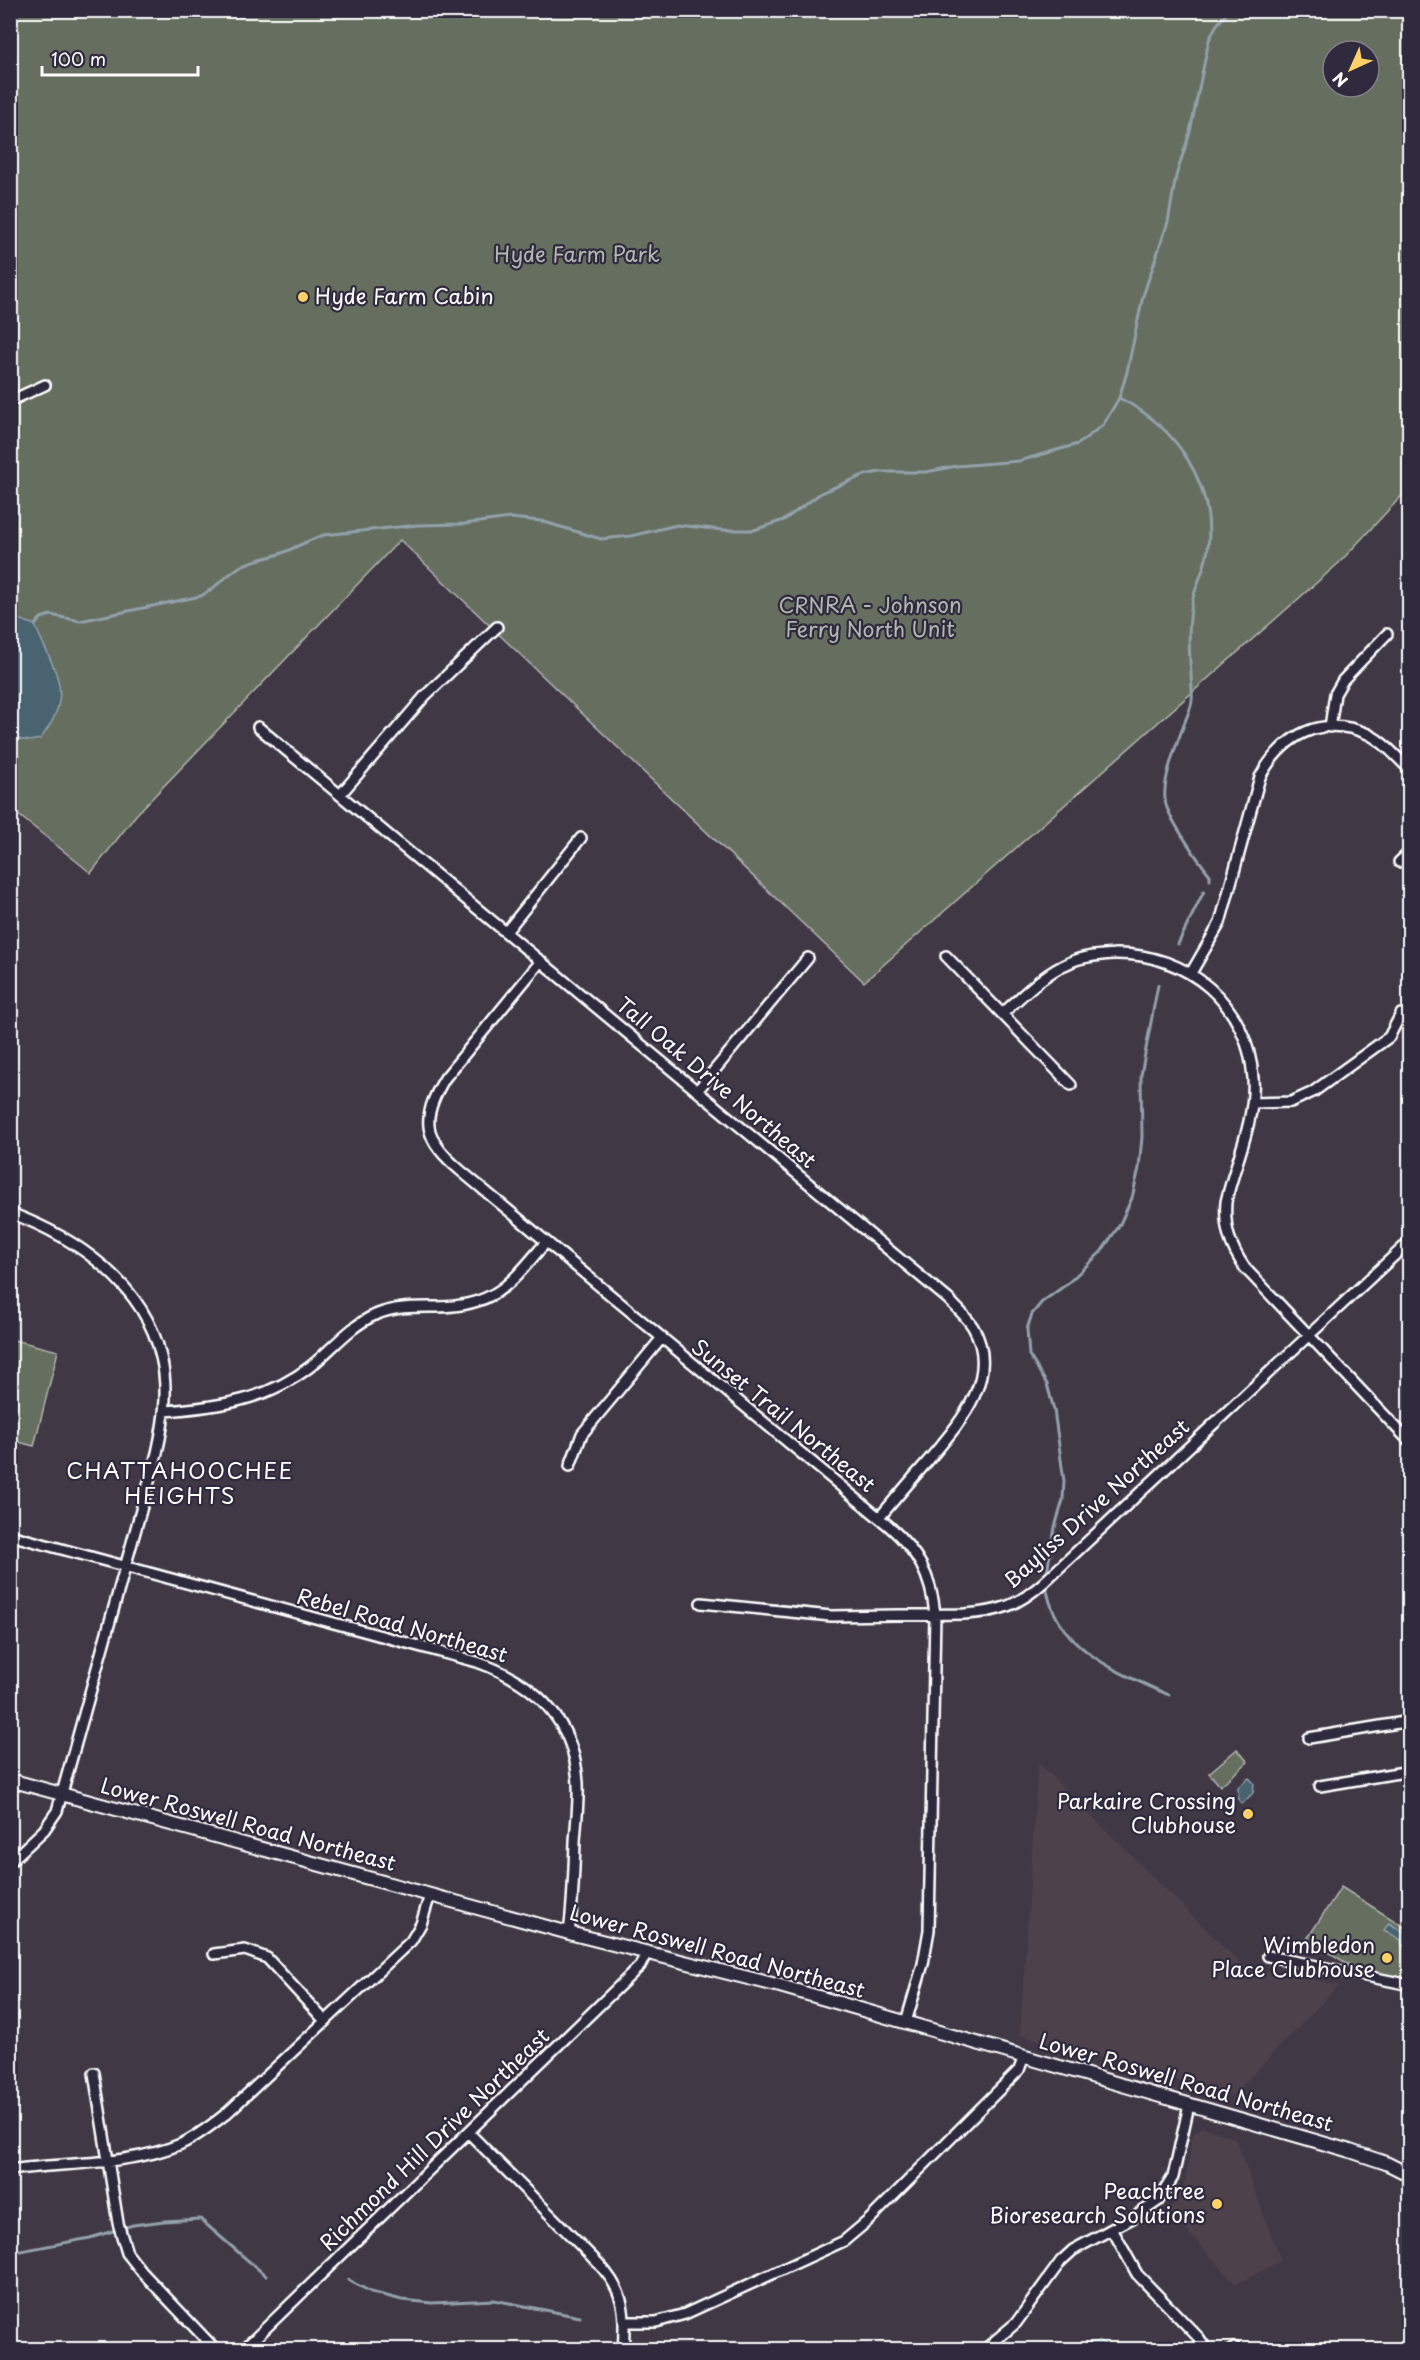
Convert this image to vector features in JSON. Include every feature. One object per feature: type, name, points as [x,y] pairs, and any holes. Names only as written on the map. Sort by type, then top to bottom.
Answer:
[{"type":"street","points":[[10,401],[45,385]]},
{"type":"street","points":[[340,795],[418,703],[497,627]]},
{"type":"street","points":[[1330,727],[1335,694],[1343,680],[1387,634]]},
{"type":"street","name":"Tall Oak Drive Northeast","points":[[258,727],[948,1299],[973,1327],[980,1348],[980,1373],[968,1412],[879,1518]]},
{"type":"street","points":[[1191,973],[1220,923],[1257,788],[1267,764],[1284,744],[1294,737],[1321,727],[1349,728],[1369,735],[1385,745],[1410,770]]},
{"type":"street","points":[[506,932],[580,838]]},
{"type":"street","points":[[1399,862],[1410,852]]},
{"type":"street","points":[[1002,1014],[1040,980],[1072,961],[1102,954],[1132,954],[1150,957],[1191,973],[1222,1002],[1240,1028],[1251,1062],[1252,1103],[1226,1202],[1224,1218],[1233,1252],[1245,1268],[1410,1442]]},
{"type":"street","points":[[946,956],[1071,1085]]},
{"type":"street","points":[[697,1091],[808,958]]},
{"type":"street","name":"Sunset Trail Northeast","points":[[541,961],[445,1078],[430,1107],[431,1139],[446,1159],[901,1537],[926,1572],[933,1595],[935,1614],[929,1930],[923,1964],[906,2022]]},
{"type":"street","points":[[1252,1103],[1291,1102],[1313,1092],[1389,1037],[1401,1014]]},
{"type":"street","points":[[10,1213],[44,1226],[86,1251],[120,1282],[148,1321],[161,1357],[165,1411],[157,1454],[57,1811],[50,1823],[10,1862]]},
{"type":"street","name":"Bayliss Drive Northeast","points":[[701,1603],[831,1616],[985,1613],[1015,1604],[1029,1594],[1410,1241]]},
{"type":"street","points":[[165,1411],[223,1405],[273,1390],[301,1374],[364,1320],[385,1311],[407,1307],[457,1306],[487,1299],[510,1282],[546,1242]]},
{"type":"street","points":[[570,1466],[582,1434],[661,1339]]},
{"type":"street","name":"Rebel Road Northeast","points":[[10,1535],[477,1662],[498,1670],[531,1689],[546,1703],[567,1734],[576,1768],[578,1804],[569,1934]]},
{"type":"street","points":[[1309,1737],[1410,1721]]},
{"type":"street","points":[[1320,1786],[1410,1771]]},
{"type":"street","name":"Lower Roswell Road Northeast","points":[[10,1780],[569,1934],[780,1986],[1356,2153],[1410,2175]]},
{"type":"street","points":[[10,2170],[108,2160],[147,2153],[180,2144],[198,2135],[227,2113],[411,1941],[421,1924],[430,1895]]},
{"type":"street","points":[[214,1954],[245,1950],[267,1958],[325,2021]]},
{"type":"street","name":"Richmond Hill Drive Northeast","points":[[243,2349],[469,2133],[640,1965],[647,1952]]},
{"type":"street","points":[[1268,1956],[1410,1985]]},
{"type":"street","points":[[625,2322],[656,2322],[685,2314],[844,2241],[869,2220],[1019,2070],[1024,2056]]},
{"type":"street","points":[[94,2073],[118,2223],[127,2253],[142,2272],[216,2349]]},
{"type":"street","points":[[984,2349],[1016,2323],[1061,2261],[1073,2250],[1148,2209],[1165,2191],[1173,2177],[1190,2105]]},
{"type":"street","points":[[469,2133],[608,2273],[618,2290],[623,2306],[625,2322],[623,2349]]},
{"type":"street","points":[[1112,2229],[1137,2274],[1149,2289],[1199,2338],[1206,2349]]},
{"type":"shaded area","points":[[1038,1763],[1243,1966],[1339,1985],[1232,2096],[1020,2035]]},
{"type":"shaded area","name":"Peachtree Bioresearch Solutions","points":[[1202,2127],[1235,2138],[1281,2261],[1236,2284],[1168,2210],[1179,2199],[1185,2182],[1193,2134]]},
{"type":"green space","name":"CRNRA - Johnson Ferry North Unit","points":[[11,11],[1409,11],[1409,488],[1340,562],[864,982],[400,540],[136,815],[91,873],[11,809]]},
{"type":"green space","points":[[10,1339],[58,1351],[34,1446],[11,1440]]},
{"type":"green space","points":[[1237,1749],[1248,1762],[1220,1786],[1209,1773]]},
{"type":"green space","points":[[1341,1887],[1409,1930],[1409,1970],[1404,1979],[1353,1967],[1307,1939]]},
{"type":"water","points":[[11,619],[19,619],[35,625],[59,682],[60,695],[51,723],[40,739],[30,741],[11,738]]},
{"type":"water","points":[[1249,1778],[1254,1783],[1253,1793],[1242,1804],[1238,1799],[1238,1787]]},
{"type":"water","points":[[1389,1923],[1409,1936],[1409,1944],[1402,1946],[1401,1940],[1384,1930]]},
{"type":"water","points":[[1099,2341],[1111,2349],[1078,2349],[1085,2344]]},
{"type":"waterway","points":[[35,625],[41,618],[51,615],[80,621],[201,596],[243,565],[282,553],[324,535],[510,518],[541,521],[601,539],[631,536],[677,525],[723,530],[754,530],[784,520],[821,493],[864,475],[880,472],[926,472],[957,466],[1019,461],[1078,444],[1103,425],[1119,398],[1127,372],[1143,296],[1168,222],[1176,176],[1190,132],[1209,40],[1216,26],[1229,10]]},
{"type":"waterway","points":[[1119,398],[1158,424],[1174,441],[1188,459],[1205,501],[1209,524],[1208,548],[1192,601],[1189,625],[1192,703],[1170,763],[1165,796],[1166,805],[1174,821],[1210,875],[1210,880]]},
{"type":"waterway","points":[[1178,944],[1204,891]]},
{"type":"waterway","points":[[1046,1577],[1055,1527],[1063,1500],[1064,1481],[1054,1410],[1047,1384],[1029,1355],[1027,1329],[1032,1314],[1042,1302],[1067,1284],[1101,1252],[1119,1226],[1132,1198],[1139,1168],[1142,1137],[1141,1075],[1158,985]]},
{"type":"waterway","points":[[1046,1583],[1051,1605],[1061,1624],[1074,1641],[1110,1667],[1169,1695]]},
{"type":"waterway","points":[[10,2253],[90,2238],[133,2225],[200,2219],[266,2276]]},
{"type":"waterway","points":[[348,2280],[371,2292],[402,2300],[432,2303],[494,2300],[580,2317]]},
{"type":"place","name":"Hyde Farm Cabin","points":[[303,297]]},
{"type":"place","name":"Parkaire Crossing Clubhouse","points":[[1248,1814]]},
{"type":"place","name":"Wimbledon Place Clubhouse","points":[[1387,1958]]},
{"type":"place","name":"Peachtree Bioresearch Solutions","points":[[1217,2204]]},
{"type":"district","name":"CHATTAHOOCHEE HEIGHTS","points":[[180,1484]]},
{"type":"park label","name":"Hyde Farm Park","points":[[577,255]]}]
